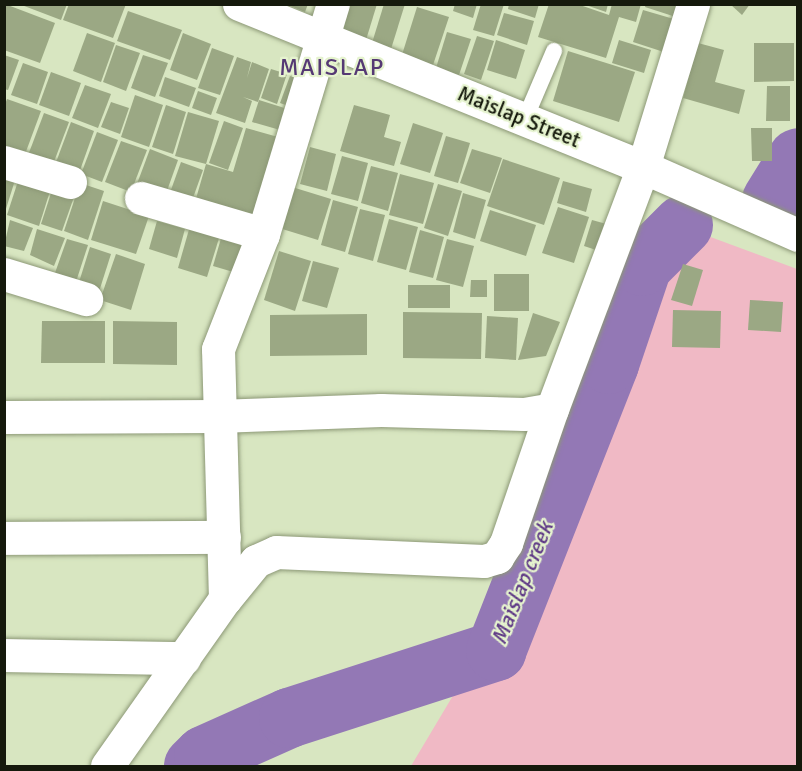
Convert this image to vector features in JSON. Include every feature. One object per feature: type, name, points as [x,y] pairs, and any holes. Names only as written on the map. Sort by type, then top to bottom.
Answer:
[{"type":"street","name":"Maislap Street","points":[[238,4],[643,167],[798,234]]},
{"type":"street","points":[[225,599],[218,416],[218,349],[263,234],[333,4]]},
{"type":"street","points":[[107,766],[225,599],[256,561],[276,552],[484,561],[497,557],[506,543],[552,409],[643,167],[693,4]]},
{"type":"street","points":[[4,162],[70,182]]},
{"type":"street","points":[[141,198],[263,234]]},
{"type":"street","points":[[4,274],[86,299]]},
{"type":"street","points":[[4,417],[218,416],[381,410],[524,414],[552,409]]},
{"type":"street","points":[[4,538],[224,537]]},
{"type":"street","points":[[4,655],[184,658]]},
{"type":"lane","points":[[525,119],[554,51]]},
{"type":"shaded area","points":[[697,232],[797,269],[797,766],[411,766],[541,548],[617,314]]},
{"type":"building","points":[[5,4],[55,23],[40,63],[4,50]]},
{"type":"building","points":[[19,4],[67,4],[61,20]]},
{"type":"building","points":[[69,4],[126,4],[113,38],[63,20]]},
{"type":"building","points":[[286,4],[308,4],[305,12]]},
{"type":"building","points":[[350,4],[377,4],[366,40],[341,31]]},
{"type":"building","points":[[384,4],[405,4],[391,49],[372,43]]},
{"type":"building","points":[[455,4],[477,4],[473,18],[453,11]]},
{"type":"building","points":[[481,4],[504,4],[494,36],[473,30]]},
{"type":"building","points":[[509,4],[539,4],[535,18],[508,9]]},
{"type":"building","points":[[549,4],[577,4],[609,15],[612,4],[641,4],[636,22],[619,17],[606,58],[538,37]]},
{"type":"building","points":[[583,4],[608,4],[606,12]]},
{"type":"building","points":[[646,4],[687,4],[682,19],[645,7]]},
{"type":"building","points":[[730,4],[750,4],[742,15]]},
{"type":"building","points":[[417,7],[449,17],[432,68],[401,58]]},
{"type":"building","points":[[643,10],[684,22],[673,55],[633,42]]},
{"type":"building","points":[[128,11],[182,30],[170,60],[117,41]]},
{"type":"building","points":[[504,13],[534,21],[527,45],[497,35]]},
{"type":"building","points":[[447,32],[471,39],[459,75],[436,68]]},
{"type":"building","points":[[87,33],[115,43],[101,82],[73,71]]},
{"type":"building","points":[[183,33],[211,44],[197,80],[170,70]]},
{"type":"building","points":[[477,36],[494,41],[481,80],[464,74]]},
{"type":"building","points":[[496,40],[525,50],[516,79],[487,70]]},
{"type":"building","points":[[619,40],[651,50],[644,73],[612,63]]},
{"type":"building","points":[[698,43],[724,50],[715,82],[745,90],[739,114],[683,98]]},
{"type":"building","points":[[754,43],[794,43],[794,81],[754,82]]},
{"type":"building","points":[[116,45],[140,53],[126,91],[103,82]]},
{"type":"building","points":[[212,48],[234,56],[220,95],[198,88]]},
{"type":"building","points":[[568,51],[635,72],[619,122],[553,101]]},
{"type":"building","points":[[4,55],[19,60],[8,90],[4,89]]},
{"type":"building","points":[[143,55],[168,63],[155,97],[131,88]]},
{"type":"building","points":[[237,57],[251,62],[247,78],[252,62],[269,69],[258,102],[243,97],[252,101],[245,123],[216,113]]},
{"type":"building","points":[[23,63],[48,72],[37,104],[11,95]]},
{"type":"building","points":[[271,69],[287,74],[277,104],[261,98]]},
{"type":"building","points":[[51,72],[81,83],[69,116],[39,105]]},
{"type":"building","points":[[290,76],[306,82],[297,109],[280,103]]},
{"type":"building","points":[[165,77],[196,88],[189,107],[159,96]]},
{"type":"building","points":[[85,85],[111,94],[98,128],[72,118]]},
{"type":"building","points":[[767,86],[790,86],[790,121],[766,121]]},
{"type":"building","points":[[198,91],[217,98],[211,115],[192,108]]},
{"type":"building","points":[[135,95],[163,105],[149,147],[121,137]]},
{"type":"building","points":[[7,99],[41,111],[24,157],[4,150],[4,107]]},
{"type":"building","points":[[259,100],[294,111],[287,132],[252,122]]},
{"type":"building","points":[[111,102],[129,108],[120,134],[101,127]]},
{"type":"building","points":[[166,105],[186,112],[173,154],[152,147]]},
{"type":"building","points":[[354,105],[390,115],[384,137],[401,142],[394,166],[340,151]]},
{"type":"building","points":[[188,112],[219,121],[206,164],[175,156]]},
{"type":"building","points":[[44,113],[69,122],[52,167],[27,158]]},
{"type":"building","points":[[224,121],[243,128],[228,170],[209,163]]},
{"type":"building","points":[[71,122],[94,131],[79,173],[55,165]]},
{"type":"building","points":[[413,123],[443,133],[430,173],[400,164]]},
{"type":"building","points":[[246,128],[278,137],[254,218],[195,202],[206,164],[233,172]]},
{"type":"building","points":[[751,128],[772,128],[772,161],[752,161]]},
{"type":"building","points":[[97,132],[118,140],[102,182],[81,174]]},
{"type":"building","points":[[446,136],[470,143],[458,183],[434,176]]},
{"type":"building","points":[[121,141],[147,150],[131,192],[105,182]]},
{"type":"building","points":[[310,147],[336,154],[327,191],[300,184]]},
{"type":"building","points":[[150,149],[178,160],[163,202],[134,192]]},
{"type":"building","points":[[472,149],[502,158],[490,193],[460,183]]},
{"type":"building","points":[[342,156],[368,163],[358,201],[331,194]]},
{"type":"building","points":[[503,159],[560,178],[544,225],[487,206]]},
{"type":"building","points":[[181,162],[203,170],[189,209],[167,201]]},
{"type":"building","points":[[371,166],[398,173],[388,211],[361,203]]},
{"type":"building","points":[[4,174],[16,177],[5,212],[4,212]]},
{"type":"building","points":[[400,174],[434,183],[423,224],[389,215]]},
{"type":"building","points":[[19,178],[51,188],[39,226],[7,215]]},
{"type":"building","points":[[563,181],[592,189],[586,212],[557,203]]},
{"type":"building","points":[[80,183],[104,191],[88,240],[64,231]]},
{"type":"building","points":[[438,184],[462,191],[448,236],[424,228]]},
{"type":"building","points":[[292,187],[331,199],[318,240],[279,228]]},
{"type":"building","points":[[52,190],[74,197],[62,231],[41,224]]},
{"type":"building","points":[[463,193],[486,200],[475,239],[453,232]]},
{"type":"building","points":[[333,200],[358,207],[345,252],[321,245]]},
{"type":"building","points":[[103,201],[149,216],[136,254],[91,240]]},
{"type":"building","points":[[558,207],[589,217],[574,263],[542,253]]},
{"type":"building","points":[[360,209],[385,215],[373,261],[348,254]]},
{"type":"building","points":[[490,210],[536,225],[526,256],[480,241]]},
{"type":"building","points":[[389,219],[418,227],[406,270],[377,262]]},
{"type":"building","points":[[10,220],[33,228],[24,251],[4,246]]},
{"type":"building","points":[[592,220],[610,225],[602,252],[584,246]]},
{"type":"building","points":[[157,221],[185,229],[177,258],[149,249]]},
{"type":"building","points":[[190,226],[220,235],[207,277],[178,268]]},
{"type":"building","points":[[37,229],[65,238],[54,266],[30,255]]},
{"type":"building","points":[[420,230],[444,237],[433,278],[409,272]]},
{"type":"building","points":[[222,235],[250,243],[240,274],[213,266]]},
{"type":"building","points":[[67,239],[88,245],[72,294],[50,287]]},
{"type":"building","points":[[447,239],[474,246],[463,287],[436,280]]},
{"type":"building","points":[[90,247],[111,254],[96,301],[75,295]]},
{"type":"building","points":[[279,251],[311,261],[295,311],[264,300]]},
{"type":"building","points":[[116,254],[145,264],[131,310],[100,300]]},
{"type":"building","points":[[313,261],[339,268],[327,308],[302,301]]},
{"type":"building","points":[[683,264],[703,270],[692,306],[671,300]]},
{"type":"building","points":[[494,274],[529,274],[529,311],[494,311]]},
{"type":"building","points":[[471,280],[487,280],[487,297],[470,297]]},
{"type":"building","points":[[408,285],[450,285],[450,308],[408,308]]},
{"type":"building","points":[[750,300],[783,302],[781,332],[748,330]]},
{"type":"building","points":[[673,310],[721,311],[720,348],[672,347]]},
{"type":"building","points":[[403,312],[482,313],[481,359],[403,358]]},
{"type":"building","points":[[533,313],[560,322],[546,356],[518,360]]},
{"type":"building","points":[[367,314],[367,355],[270,356],[270,315]]},
{"type":"building","points":[[487,316],[518,318],[516,360],[485,358]]},
{"type":"building","points":[[42,321],[105,321],[105,363],[41,363]]},
{"type":"building","points":[[113,321],[177,322],[177,365],[113,364]]},
{"type":"waterway","name":"Maislap creek","points":[[772,200],[798,158]]},
{"type":"waterway","name":"Maislap creek","points":[[194,766],[204,756],[289,718],[496,651],[609,364],[642,266],[683,225]]},
{"type":"district","name":"MAISLAP","points":[[332,68]]}]
